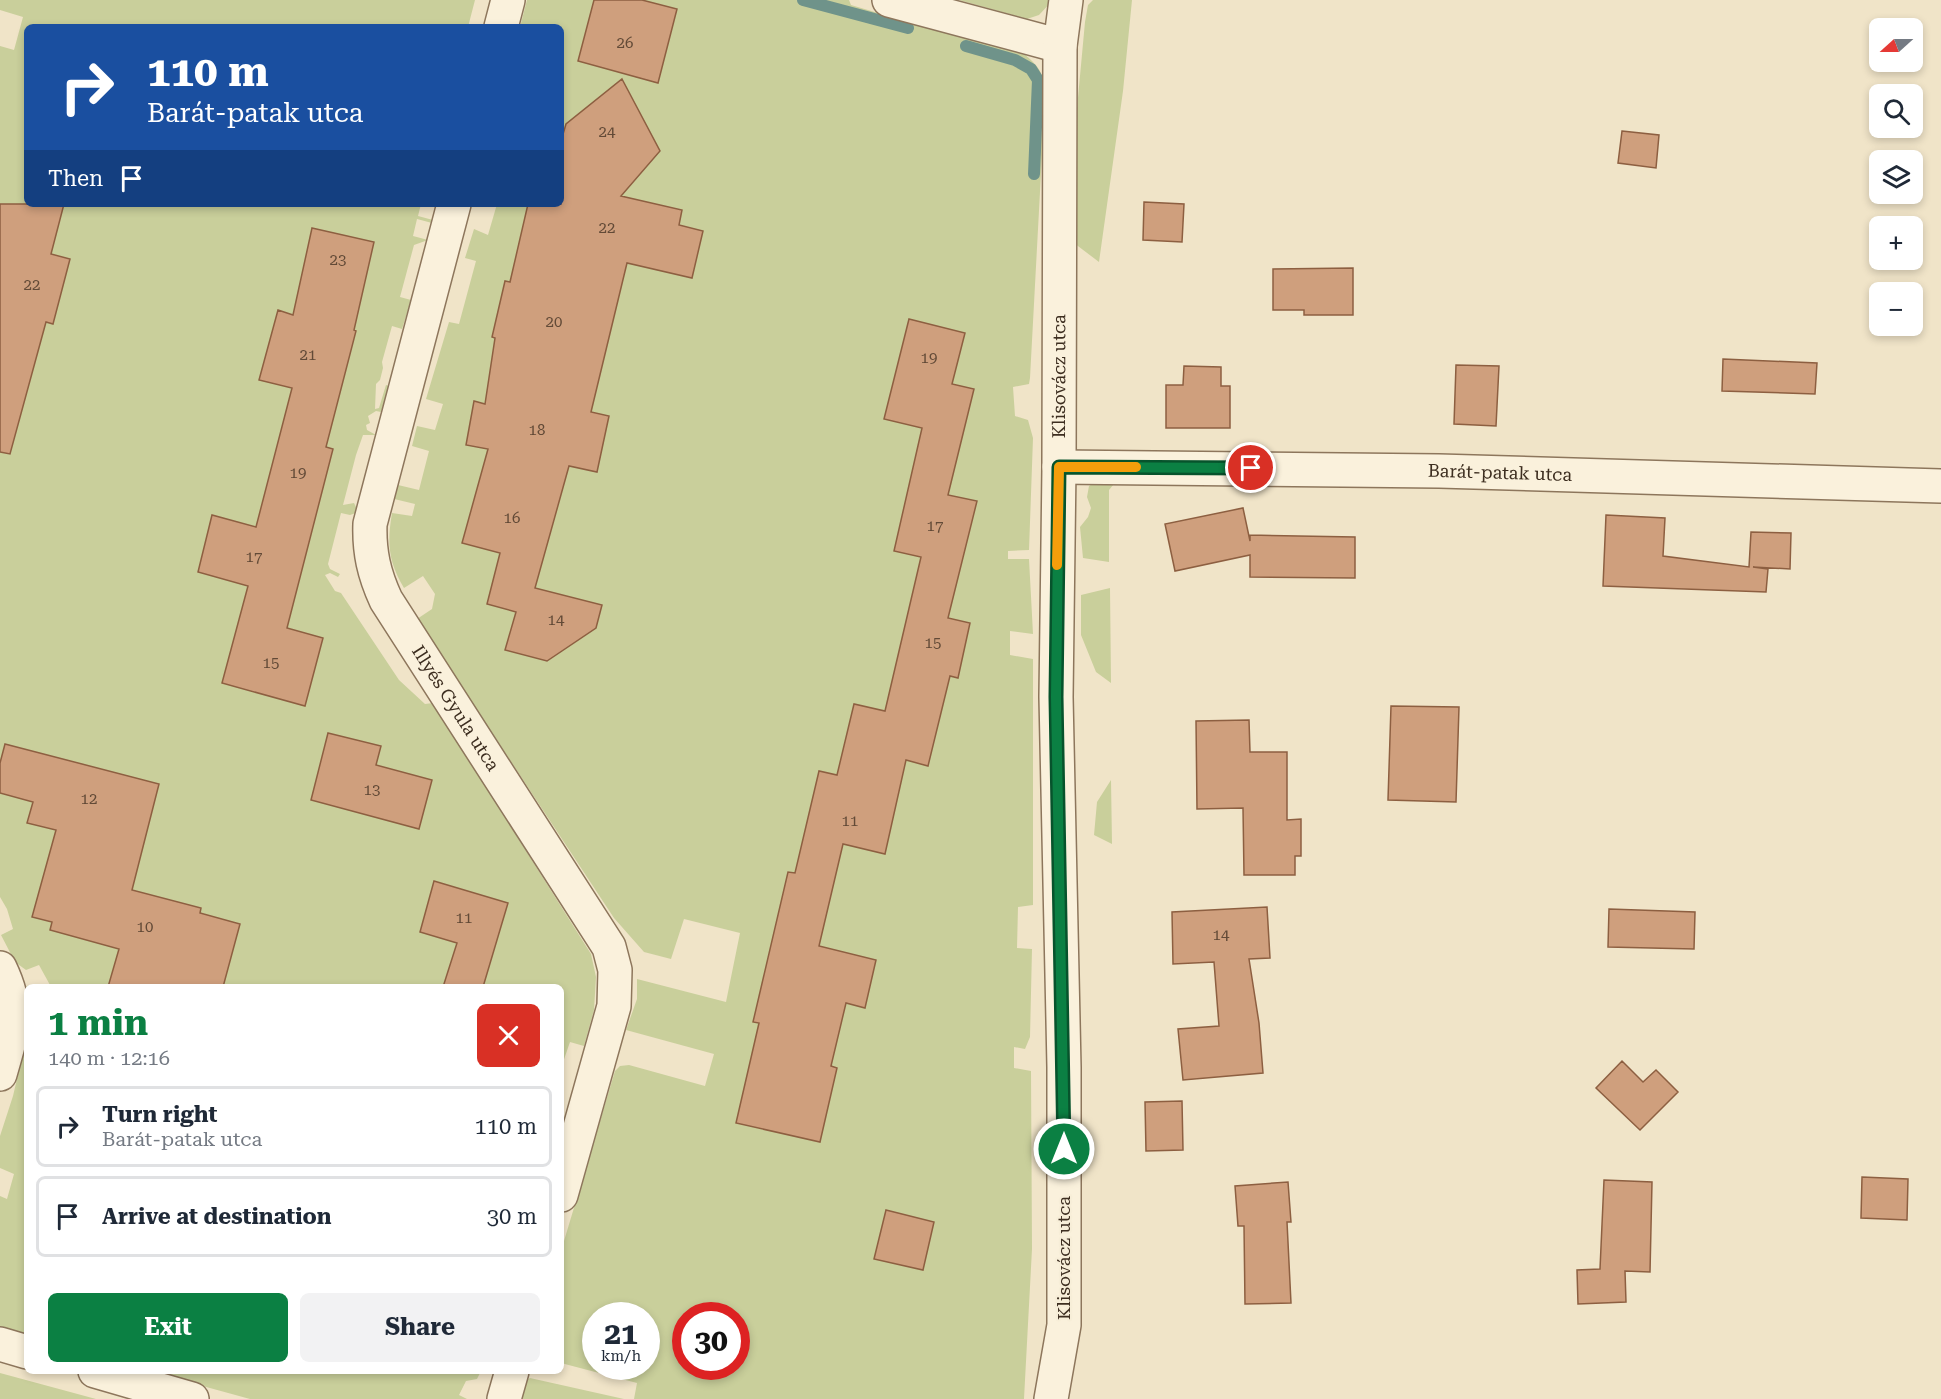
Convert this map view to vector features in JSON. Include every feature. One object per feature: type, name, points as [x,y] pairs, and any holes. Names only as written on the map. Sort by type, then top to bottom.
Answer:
[{"type":"street","points":[[502,24],[508,0]]},
{"type":"street","points":[[889,0],[1060,46]]},
{"type":"street","name":"Klisovácz utca","points":[[1051,1399],[1064,1325],[1064,1076],[1056,697],[1060,46],[1066,0]]},
{"type":"street","name":"Illyés Gyula utca","points":[[453,207],[370,524],[370,554],[386,600],[609,947],[615,970],[614,1006],[564,1184]]},
{"type":"street","name":"Barát-patak utca","points":[[1059,467],[1439,471],[1941,486]]},
{"type":"street","points":[[0,968],[12,1001],[14,1018],[0,1074]]},
{"type":"street","points":[[0,1344],[24,1351]]},
{"type":"street","points":[[105,1374],[192,1399]]},
{"type":"street","points":[[504,1399],[511,1374]]},
{"type":"green space","points":[[0,0],[475,0],[469,24],[24,24],[24,207],[420,207],[418,216],[433,220],[432,223],[417,219],[413,236],[428,240],[414,245],[400,297],[411,300],[402,329],[392,326],[382,362],[380,380],[376,384],[375,409],[379,408],[386,385],[389,386],[381,412],[376,411],[368,416],[370,423],[366,425],[367,430],[376,435],[363,435],[356,455],[343,505],[354,503],[356,513],[350,515],[341,513],[328,564],[330,569],[340,574],[338,577],[330,573],[325,575],[335,591],[341,593],[399,680],[425,704],[433,703],[591,954],[596,977],[594,1010],[584,1046],[570,1042],[564,1059],[564,984],[49,984],[39,965],[26,970],[15,962],[1,935],[13,929],[7,909],[0,897],[0,46],[14,50],[23,17],[0,10]]},
{"type":"green space","points":[[527,0],[849,0],[851,5],[878,13],[885,10],[1023,53],[1041,73],[1045,99],[1030,378],[1029,384],[1013,387],[1015,416],[1028,420],[1033,438],[1029,550],[1008,551],[1008,559],[1029,559],[1033,634],[1010,631],[1010,655],[1033,659],[1033,905],[1018,907],[1017,948],[1032,949],[1030,1037],[1025,1049],[1014,1047],[1014,1068],[1031,1071],[1032,1249],[1024,1399],[634,1399],[637,1383],[626,1380],[660,1380],[660,1302],[582,1302],[582,1369],[564,1364],[564,1241],[615,1071],[620,1066],[629,1065],[705,1086],[714,1054],[626,1030],[637,999],[637,979],[726,1002],[740,933],[684,919],[671,959],[644,952],[614,918],[417,619],[432,609],[435,594],[423,576],[404,588],[395,569],[389,543],[392,513],[412,516],[415,504],[390,498],[393,488],[398,485],[419,490],[429,451],[412,446],[417,426],[435,430],[443,404],[426,399],[449,322],[459,324],[476,261],[465,258],[474,229],[488,235],[496,207],[564,207],[564,24],[521,24]]},
{"type":"green space","points":[[959,0],[1053,0],[1039,15],[1027,19]]},
{"type":"green space","points":[[1093,0],[1132,0],[1123,91],[1099,262],[1070,240],[1071,173],[1085,22],[1088,5]]},
{"type":"green space","points":[[1118,479],[1109,490],[1109,562],[1083,558],[1080,527],[1088,517],[1091,508],[1087,497],[1089,486],[1097,481]]},
{"type":"green space","points":[[1110,588],[1111,683],[1096,672],[1081,635],[1081,595]]},
{"type":"green space","points":[[1111,780],[1112,844],[1094,835],[1097,802]]},
{"type":"green space","points":[[24,1049],[24,1337],[0,1329],[0,1196],[7,1199],[14,1174],[0,1168],[0,1136],[13,1096]]},
{"type":"green space","points":[[0,1373],[96,1399],[0,1399]]},
{"type":"green space","points":[[159,1374],[480,1374],[477,1379],[466,1381],[459,1395],[467,1399],[250,1399]]},
{"type":"green space","points":[[530,1378],[624,1399],[521,1399],[525,1381]]},
{"type":"building","points":[[594,0],[642,0],[677,9],[658,83],[578,61]]},
{"type":"building","points":[[622,79],[660,151],[621,196],[682,210],[679,225],[703,231],[692,278],[627,263],[591,412],[609,416],[597,472],[569,466],[535,588],[602,605],[596,628],[547,661],[505,650],[516,612],[487,604],[500,553],[462,543],[488,449],[466,445],[474,401],[485,404],[495,338],[492,337],[505,281],[510,282],[527,207],[564,207],[564,131],[566,124]]},
{"type":"building","points":[[1622,131],[1659,135],[1656,168],[1618,163]]},
{"type":"building","points":[[1144,202],[1184,204],[1182,242],[1143,240]]},
{"type":"building","points":[[0,204],[24,204],[24,207],[63,207],[51,254],[70,259],[53,324],[46,322],[10,454],[0,452]]},
{"type":"building","points":[[312,228],[374,242],[354,330],[356,331],[326,447],[333,449],[287,628],[323,638],[305,706],[222,683],[248,586],[198,572],[212,515],[256,527],[292,388],[259,380],[278,310],[293,315]]},
{"type":"building","points":[[1353,268],[1353,315],[1304,315],[1304,310],[1273,310],[1273,269]]},
{"type":"building","points":[[909,319],[965,333],[952,384],[974,389],[948,495],[977,501],[948,618],[970,623],[958,678],[950,676],[928,766],[906,760],[885,854],[843,844],[819,946],[876,960],[865,1008],[846,1003],[831,1066],[837,1068],[820,1142],[736,1123],[759,1023],[753,1022],[788,872],[795,873],[819,771],[837,775],[854,704],[885,711],[921,557],[894,551],[922,428],[884,419]]},
{"type":"building","points":[[1723,359],[1817,363],[1815,394],[1722,391]]},
{"type":"building","points":[[1456,365],[1499,366],[1496,426],[1454,424]]},
{"type":"building","points":[[1184,366],[1221,367],[1221,386],[1230,386],[1230,428],[1166,428],[1166,385],[1183,385]]},
{"type":"building","points":[[1243,508],[1250,541],[1250,535],[1355,537],[1355,578],[1250,577],[1250,555],[1175,571],[1165,524]]},
{"type":"building","points":[[1606,515],[1665,518],[1663,556],[1749,567],[1751,532],[1791,533],[1790,569],[1753,567],[1768,569],[1766,592],[1603,586]]},
{"type":"building","points":[[1391,706],[1459,707],[1456,802],[1388,800]]},
{"type":"building","points":[[1249,720],[1250,752],[1287,752],[1287,820],[1301,819],[1301,856],[1295,856],[1295,875],[1244,875],[1243,808],[1197,809],[1196,721]]},
{"type":"building","points":[[328,733],[381,746],[376,765],[432,780],[419,829],[311,800]]},
{"type":"building","points":[[5,744],[159,784],[132,890],[201,908],[200,913],[240,924],[224,984],[109,984],[119,949],[50,930],[52,922],[32,917],[56,830],[27,823],[33,802],[0,793],[0,763]]},
{"type":"building","points":[[434,881],[508,903],[484,984],[444,984],[457,943],[420,932]]},
{"type":"building","points":[[1267,907],[1270,958],[1249,959],[1259,1023],[1263,1073],[1183,1080],[1178,1029],[1219,1026],[1214,962],[1173,964],[1172,912]]},
{"type":"building","points":[[1609,909],[1695,912],[1694,949],[1608,947]]},
{"type":"building","points":[[1622,1061],[1643,1082],[1656,1070],[1678,1092],[1640,1130],[1596,1088]]},
{"type":"building","points":[[1182,1101],[1183,1150],[1146,1151],[1145,1102]]},
{"type":"building","points":[[1862,1177],[1908,1179],[1907,1220],[1861,1218]]},
{"type":"building","points":[[1604,1180],[1652,1182],[1650,1272],[1625,1271],[1626,1302],[1578,1304],[1577,1270],[1600,1269]]},
{"type":"building","points":[[1288,1182],[1291,1222],[1287,1222],[1291,1303],[1245,1304],[1244,1226],[1238,1226],[1235,1186]]},
{"type":"building","points":[[886,1210],[934,1222],[923,1270],[874,1259]]},
{"type":"waterway","points":[[803,0],[908,28]]},
{"type":"waterway","points":[[966,46],[1015,60],[1031,69],[1038,80],[1034,174]]},
{"type":"slow traffic","points":[[1057,565],[1059,467],[1136,467]]},
{"type":"route","points":[[1064,1149],[1056,697],[1059,467],[1251,468]]}]
